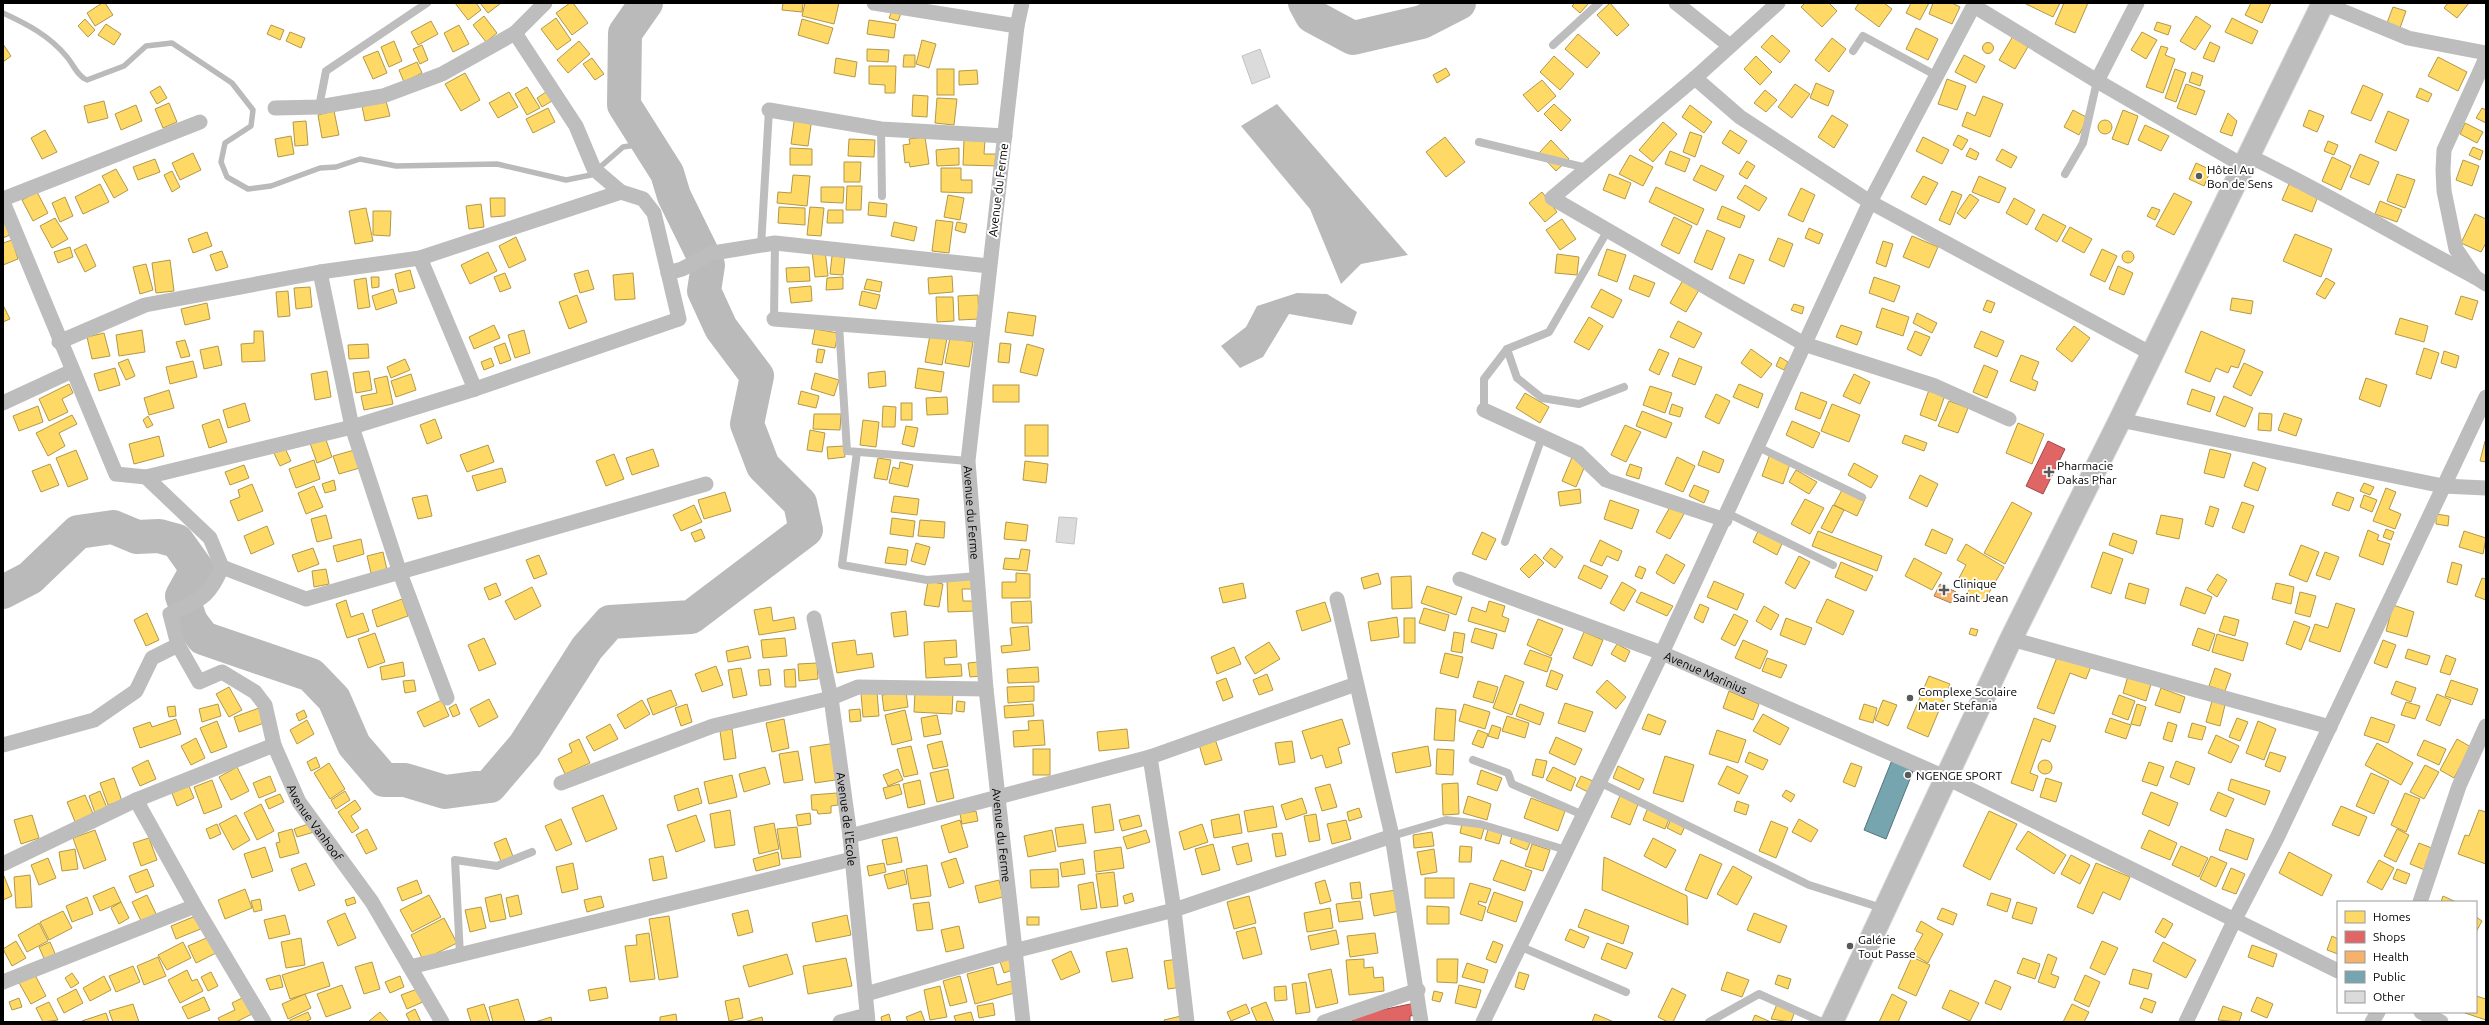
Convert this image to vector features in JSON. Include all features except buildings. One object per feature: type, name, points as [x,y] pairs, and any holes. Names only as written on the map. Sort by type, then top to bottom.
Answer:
[{"type":"main road","points":[[1832,1022],[2011,638],[2120,420],[2323,3]]},
{"type":"street","points":[[275,108],[319,107],[384,96],[442,74],[515,33],[545,3]]},
{"type":"street","points":[[874,3],[1017,26]]},
{"type":"street","name":"Avenue du Ferme","points":[[1022,3],[1017,26],[968,461],[986,689],[1023,1022]]},
{"type":"street","points":[[1676,3],[1730,46]]},
{"type":"street","points":[[1778,3],[1695,78],[1552,198],[1804,344],[1935,386],[2009,419]]},
{"type":"street","points":[[2097,81],[2137,3]]},
{"type":"street","points":[[2323,3],[2408,38],[2486,53]]},
{"type":"street","points":[[1483,1022],[1662,653],[1870,202],[1937,76],[1973,4],[2097,81],[2246,161],[2318,189],[2382,228],[2480,280]]},
{"type":"street","points":[[3,202],[59,342],[116,474],[146,477],[352,427],[476,389],[679,319],[675,271],[654,213],[643,199],[621,192],[596,172],[576,126],[515,33]]},
{"type":"street","points":[[2480,280],[2456,249],[2444,191],[2444,150],[2486,58]]},
{"type":"street","points":[[1695,78],[1740,117],[1870,202],[2152,354]]},
{"type":"street","points":[[769,110],[881,129],[1005,136]]},
{"type":"street","points":[[3,199],[200,122]]},
{"type":"street","points":[[59,342],[145,305],[320,272],[420,258],[621,192]]},
{"type":"street","points":[[675,271],[713,253],[768,245],[989,266]]},
{"type":"street","points":[[420,258],[476,389]]},
{"type":"street","points":[[320,272],[352,427],[400,573],[447,698]]},
{"type":"street","points":[[774,319],[981,335]]},
{"type":"street","points":[[3,403],[72,371]]},
{"type":"street","points":[[2186,1022],[2235,919],[2277,838],[2486,397]]},
{"type":"street","points":[[1484,410],[1578,453],[1606,480],[1726,517]]},
{"type":"street","points":[[2120,420],[2443,486],[2486,488]]},
{"type":"street","points":[[3,745],[94,720],[136,691],[152,658],[178,644],[170,614],[199,601],[215,585],[222,567],[210,538],[146,477]]},
{"type":"street","points":[[222,567],[306,599],[706,484]]},
{"type":"street","name":"Avenue Marinius","points":[[1460,579],[1662,653],[1947,778],[2337,970]]},
{"type":"street","points":[[1337,599],[1392,836],[1418,990],[1421,1022]]},
{"type":"street","name":"Avenue de l'Ecole","points":[[814,618],[831,698],[850,836],[866,994],[867,1018]]},
{"type":"street","points":[[2011,638],[2330,727]]},
{"type":"street","name":"Avenue Vanhoof","points":[[178,644],[199,682],[222,672],[255,692],[265,705],[274,745],[299,802],[372,902],[442,1022]]},
{"type":"street","points":[[850,836],[997,796],[1150,757],[1356,684]]},
{"type":"street","points":[[561,783],[713,726],[831,698],[858,687],[986,689]]},
{"type":"street","points":[[2420,901],[2459,786],[2486,726]]},
{"type":"street","points":[[3,864],[136,800],[274,745]]},
{"type":"street","points":[[1150,757],[1174,910],[1187,1022]]},
{"type":"street","points":[[136,800],[195,906],[264,1022]]},
{"type":"street","points":[[866,994],[1014,951],[1174,910],[1392,836]]},
{"type":"street","points":[[410,967],[852,859]]},
{"type":"street","points":[[3,982],[195,906]]},
{"type":"street","points":[[1324,1022],[1418,990]]},
{"type":"street","points":[[2372,1022],[2377,1013]]},
{"type":"street","points":[[2423,1013],[2441,1022]]},
{"type":"street","points":[[840,1022],[867,1018]]},
{"type":"lane","points":[[319,107],[326,71],[427,3]]},
{"type":"lane","points":[[1553,45],[1598,3]]},
{"type":"lane","points":[[1852,51],[1863,36],[1937,76]]},
{"type":"lane","points":[[2065,174],[2083,143],[2097,81]]},
{"type":"lane","points":[[769,110],[768,245],[774,319]]},
{"type":"lane","points":[[881,129],[882,196]]},
{"type":"lane","points":[[1479,142],[1587,168]]},
{"type":"lane","points":[[1484,410],[1484,379],[1508,349],[1549,332],[1608,230]]},
{"type":"lane","points":[[839,325],[847,451],[968,461]]},
{"type":"lane","points":[[1508,349],[1517,378],[1542,398],[1579,404],[1624,387]]},
{"type":"lane","points":[[1505,542],[1542,437]]},
{"type":"lane","points":[[1758,447],[1862,498]]},
{"type":"lane","points":[[858,452],[842,565],[927,580],[978,576]]},
{"type":"lane","points":[[1726,517],[1833,565]]},
{"type":"lane","points":[[1473,760],[1508,773],[1512,784],[1583,815]]},
{"type":"lane","points":[[1599,782],[1808,884],[1885,909]]},
{"type":"lane","points":[[1392,836],[1446,820],[1480,824],[1566,850]]},
{"type":"lane","points":[[460,955],[455,860],[497,866],[532,852]]},
{"type":"lane","points":[[1519,946],[1626,992]]},
{"type":"lane","points":[[1709,1022],[1759,994],[1822,1022]]},
{"type":"shaded area","points":[[1277,104],[1408,255],[1361,264],[1341,284],[1310,209],[1241,126]]},
{"type":"shaded area","points":[[1297,293],[1327,294],[1357,312],[1352,325],[1289,314],[1263,357],[1240,368],[1221,346],[1246,327],[1257,306]]},
{"type":"waterway","points":[[3,592],[30,578],[78,532],[113,527],[137,537],[159,536],[177,541],[197,569],[182,596],[191,622],[203,638],[311,675],[334,699],[354,745],[384,780],[405,780],[445,792],[490,786],[525,745],[587,648],[610,622],[691,617],[806,530],[800,503],[763,466],[747,424],[757,376],[721,328],[704,291],[708,265],[674,196],[667,173],[624,105],[625,33],[646,3]]},
{"type":"waterway","points":[[1305,3],[1312,16],[1353,38],[1422,22],[1459,3]]},
{"type":"waterway","points":[[3,13],[29,26],[46,37],[69,60],[78,73],[87,80],[124,66],[146,46],[172,43],[232,83],[253,110],[251,126],[225,143],[221,162],[227,177],[248,189],[271,186],[320,168],[336,167],[360,159],[396,166],[497,164],[566,180],[591,175],[623,147],[648,143]]},
{"type":"place","name":"Hôtel Au Bon de Sens","points":[[2199,176]]},
{"type":"place","name":"Pharmacie Dakas Phar","points":[[2049,472]]},
{"type":"place","name":"Clinique Saint Jean","points":[[1944,590]]},
{"type":"place","name":"Complexe Scolaire Mater Stefania","points":[[1910,698]]},
{"type":"place","name":"NGENGE SPORT","points":[[1908,775]]},
{"type":"place","name":"Galérie Tout Passe","points":[[1850,946]]}]
